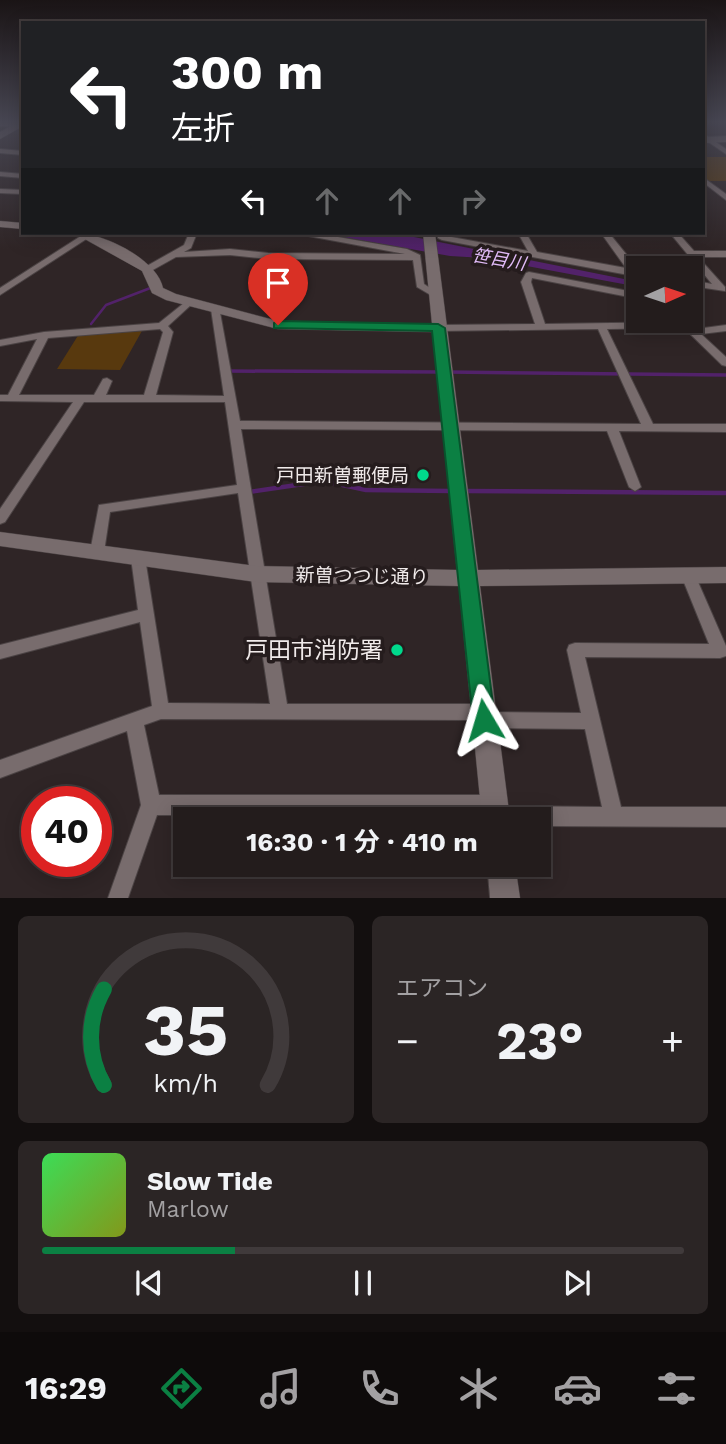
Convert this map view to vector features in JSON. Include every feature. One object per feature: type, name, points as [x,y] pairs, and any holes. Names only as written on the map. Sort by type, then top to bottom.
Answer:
[{"type":"street","points":[[0,174],[21,176]]},
{"type":"street","points":[[705,181],[726,182]]},
{"type":"street","points":[[705,181],[726,198]]},
{"type":"street","points":[[0,191],[21,192]]},
{"type":"street","points":[[0,199],[11,191]]},
{"type":"street","points":[[0,224],[21,226]]},
{"type":"street","points":[[0,292],[83,235]]},
{"type":"street","points":[[86,235],[148,269],[153,275],[157,290],[189,303],[289,327],[626,327]]},
{"type":"street","points":[[148,269],[188,246],[192,235]]},
{"type":"street","points":[[429,235],[466,578],[494,807]]},
{"type":"street","points":[[441,235],[442,238],[626,273]]},
{"type":"street","points":[[523,235],[534,254]]},
{"type":"street","points":[[607,235],[626,261]]},
{"type":"street","points":[[676,235],[723,289]]},
{"type":"street","points":[[337,236],[407,252],[417,257]]},
{"type":"street","points":[[174,254],[230,252],[268,256],[417,257]]},
{"type":"street","points":[[691,254],[726,254]]},
{"type":"street","points":[[417,257],[420,285],[434,289]]},
{"type":"street","points":[[541,328],[526,282],[529,275],[626,294]]},
{"type":"street","points":[[704,285],[723,289]]},
{"type":"street","points":[[0,343],[44,335],[162,326],[189,303]]},
{"type":"street","points":[[216,309],[279,709]]},
{"type":"street","points":[[149,399],[168,332],[162,326]]},
{"type":"street","points":[[704,327],[726,328]]},
{"type":"street","points":[[601,328],[649,428]]},
{"type":"street","points":[[694,333],[726,363]]},
{"type":"street","points":[[6,398],[44,335]]},
{"type":"street","points":[[98,399],[107,381]]},
{"type":"street","points":[[6,398],[230,400]]},
{"type":"street","points":[[0,519],[80,399]]},
{"type":"street","points":[[234,425],[726,429]]},
{"type":"street","points":[[612,428],[635,487]]},
{"type":"street","points":[[97,552],[104,508],[244,488]]},
{"type":"street","name":"新曽つつじ通り","points":[[0,539],[256,574],[466,578],[726,575]]},
{"type":"street","points":[[138,558],[161,711]]},
{"type":"street","points":[[614,817],[575,650],[723,651],[688,575]]},
{"type":"street","points":[[0,652],[145,614]]},
{"type":"street","points":[[0,769],[161,711],[279,709],[592,721]]},
{"type":"street","points":[[118,898],[150,805],[134,722]]},
{"type":"street","points":[[150,805],[227,807]]},
{"type":"street","points":[[551,815],[726,817]]},
{"type":"street","points":[[503,877],[505,898]]},
{"type":"shaded area","points":[[705,165],[726,165],[726,181],[705,179]]},
{"type":"shaded area","points":[[143,329],[120,370],[57,369],[79,334]]},
{"type":"water","name":"笹目川","points":[[331,235],[404,235],[626,279],[626,285],[484,258],[450,256]]},
{"type":"waterway","points":[[91,324],[106,305],[153,287]]},
{"type":"waterway","points":[[228,371],[440,372]]},
{"type":"waterway","points":[[448,372],[726,375]]},
{"type":"waterway","points":[[249,492],[324,481],[366,490],[451,491]]},
{"type":"waterway","points":[[466,491],[726,493]]},
{"type":"place","name":"戸田新曽郵便局","points":[[423,475]]},
{"type":"place","name":"戸田市消防署","points":[[397,650]]},
{"type":"route","points":[[278,325],[438,328],[484,720]]}]
